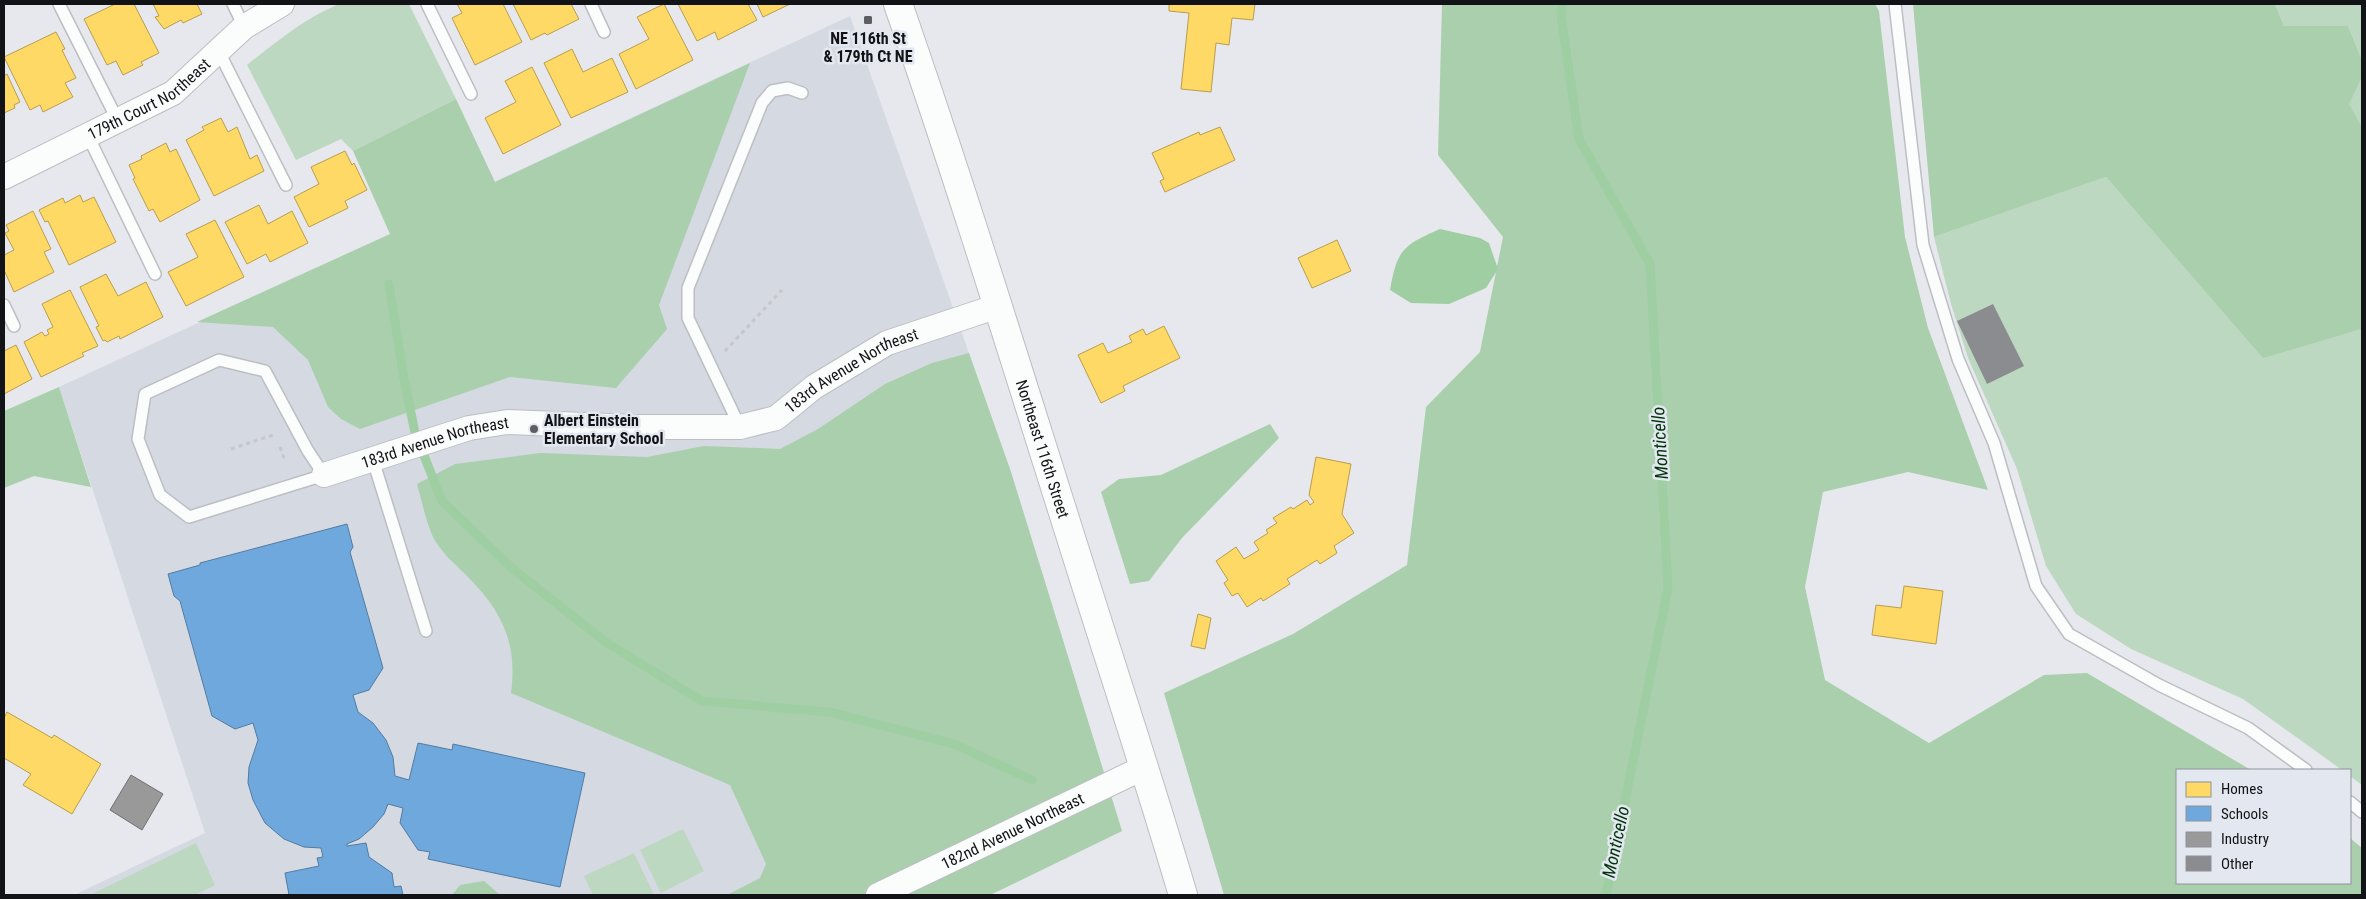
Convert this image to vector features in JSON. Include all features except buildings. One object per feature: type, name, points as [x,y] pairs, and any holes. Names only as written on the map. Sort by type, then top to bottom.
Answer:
[{"type":"street","name":"179th Court Northeast","points":[[4,177],[173,93],[244,27],[282,4]]},
{"type":"street","name":"Northeast 116th Street","points":[[898,4],[940,123],[1102,638],[1145,767],[1183,895]]},
{"type":"street","name":"183rd Avenue Northeast","points":[[324,475],[469,428],[507,422],[634,427],[740,427],[776,418],[814,387],[887,343],[998,306]]},
{"type":"street","name":"182nd Avenue Northeast","points":[[878,895],[1145,767]]},
{"type":"lane","points":[[59,4],[118,121]]},
{"type":"lane","points":[[233,4],[244,27]]},
{"type":"lane","points":[[428,4],[471,94]]},
{"type":"lane","points":[[591,4],[604,32]]},
{"type":"lane","points":[[1895,4],[1923,245],[1958,359],[1994,443],[2036,586],[2068,634],[2159,685],[2248,728],[2305,769]]},
{"type":"lane","points":[[219,52],[286,185]]},
{"type":"lane","points":[[740,427],[688,318],[688,288],[762,103],[772,91],[788,88],[802,93]]},
{"type":"lane","points":[[88,136],[155,274]]},
{"type":"lane","points":[[4,305],[14,326]]},
{"type":"lane","points":[[219,360],[265,370],[308,451],[324,475],[189,518],[160,495],[138,439],[145,394],[219,360]]},
{"type":"lane","points":[[374,460],[426,631]]},
{"type":"lane","points":[[2351,803],[2362,812]]},
{"type":"path","points":[[725,351],[782,290]]},
{"type":"path","points":[[232,449],[276,434]]},
{"type":"shaded area","points":[[339,4],[409,4],[456,99],[353,151],[341,139],[296,160],[247,65],[303,23]]},
{"type":"shaded area","points":[[1442,4],[1875,4],[1879,11],[1905,237],[1928,328],[1988,490],[1908,472],[1823,492],[1805,587],[1825,680],[1929,743],[2044,675],[2087,673],[2249,769],[2176,769],[2176,884],[2351,884],[2351,839],[2362,848],[2362,895],[1224,895],[1164,693],[1293,634],[1407,565],[1426,407],[1480,352],[1503,237],[1438,155]]},
{"type":"shaded area","points":[[1913,4],[2275,4],[2284,26],[2348,26],[2362,60],[2362,77],[2349,104],[2362,127],[2362,329],[2263,358],[2106,177],[1934,237]]},
{"type":"shaded area","points":[[2275,4],[2362,4],[2362,60],[2348,26],[2284,26]]},
{"type":"shaded area","name":"Albert Einstein Elementary School","points":[[850,16],[1011,472],[1122,831],[990,895],[74,895],[205,833],[59,387],[391,234],[494,182]]},
{"type":"shaded area","points":[[750,63],[659,305],[667,329],[616,388],[510,377],[360,429],[341,419],[328,407],[308,360],[273,327],[197,322],[390,234],[353,151],[456,99],[495,182]]},
{"type":"shaded area","points":[[2362,77],[2362,127],[2348,104]]},
{"type":"shaded area","points":[[2106,177],[2263,357],[2362,329],[2362,785],[2351,777],[2351,769],[2341,769],[2243,699],[2131,649],[2076,614],[2046,566],[2017,469],[1968,358],[1951,304],[1934,237]]},
{"type":"shaded area","points":[[1440,229],[1480,238],[1489,243],[1498,269],[1486,288],[1449,304],[1411,303],[1390,290],[1399,257],[1410,245]]},
{"type":"shaded area","points":[[969,353],[1011,472],[1122,831],[990,895],[727,895],[760,878],[766,864],[730,785],[511,693],[512,658],[504,628],[497,614],[478,587],[437,544],[426,519],[417,484],[455,464],[540,453],[647,457],[704,446],[780,449],[818,429],[885,384],[932,363]]},
{"type":"shaded area","points":[[59,387],[91,487],[34,476],[4,488],[4,411]]},
{"type":"shaded area","points":[[1270,424],[1279,438],[1182,538],[1149,581],[1130,584],[1101,492],[1119,479],[1161,475]]},
{"type":"shaded area","points":[[683,829],[704,871],[661,893],[640,850]]},
{"type":"shaded area","points":[[196,843],[215,885],[195,895],[90,895]]},
{"type":"shaded area","points":[[634,853],[654,895],[593,895],[584,876]]},
{"type":"shaded area","points":[[484,881],[500,895],[452,895],[460,885]]},
{"type":"waterway","name":"Monticello","points":[[1563,4],[1561,16],[1579,139],[1650,264],[1668,588],[1606,895]]},
{"type":"waterway","points":[[389,284],[403,373],[415,433],[442,501],[513,569],[607,643],[702,701],[830,712],[954,744],[1032,780]]},
{"type":"place","name":"NE 116th St & 179th Ct NE","points":[[868,20]]},
{"type":"place","name":"Albert Einstein Elementary School","points":[[534,429]]}]
